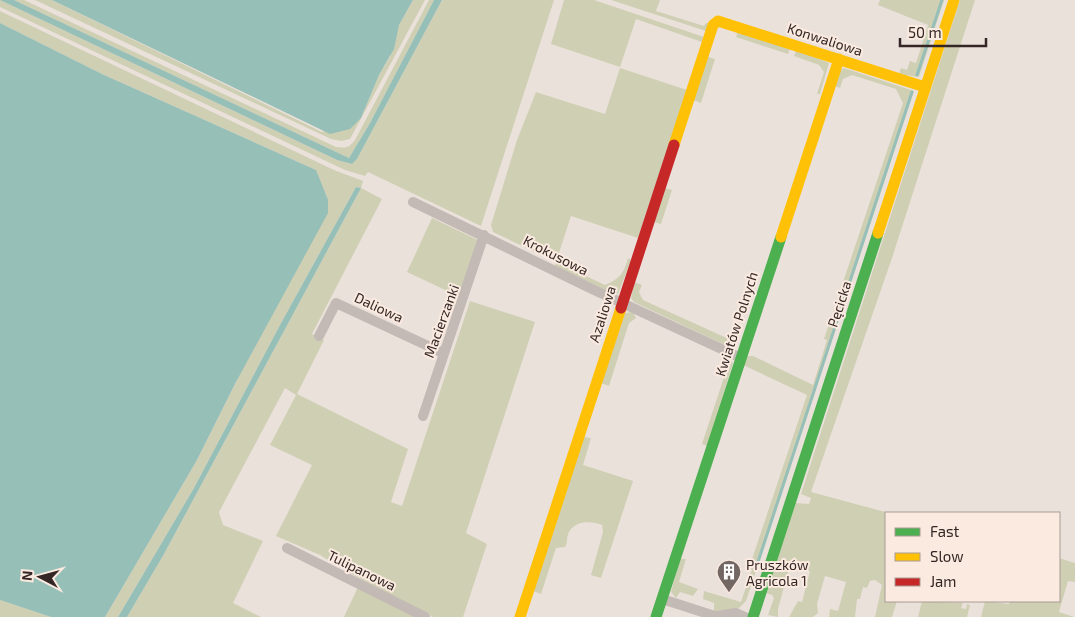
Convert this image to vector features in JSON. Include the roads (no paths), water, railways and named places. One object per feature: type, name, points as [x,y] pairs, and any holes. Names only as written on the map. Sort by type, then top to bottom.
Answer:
[{"type":"street","name":"Pęcicka","points":[[753,617],[954,0]]},
{"type":"street","name":"Konwaliowa","points":[[716,22],[730,24],[925,88]]},
{"type":"street","name":"Azaliowa","points":[[520,617],[712,28],[716,22]]},
{"type":"street","name":"Kwiatów Polnych","points":[[656,617],[839,59]]},
{"type":"street","name":"Krokusowa","points":[[413,202],[741,358]]},
{"type":"street","name":"Macierzanki","points":[[423,416],[484,236]]},
{"type":"street","name":"Daliowa","points":[[319,336],[336,303],[443,353]]},
{"type":"street","name":"Tulipanowa","points":[[287,548],[425,617]]},
{"type":"street","points":[[662,598],[717,617],[736,613],[745,617]]},
{"type":"water","points":[[0,0],[14,0],[349,158],[370,123],[434,0],[442,0],[357,159],[352,164],[337,160]]},
{"type":"water","points":[[52,0],[413,0],[399,25],[394,49],[379,75],[361,118],[350,129],[330,134]]},
{"type":"water","points":[[0,23],[102,74],[316,170],[328,200],[328,213],[236,382],[197,460],[105,617],[51,617],[0,600]]},
{"type":"water","points":[[356,187],[361,188],[164,554],[127,617],[118,617],[194,488],[280,325]]},
{"type":"waterway","points":[[917,75],[942,0]]},
{"type":"waterway","points":[[756,568],[912,92]]},
{"type":"place","name":"Pruszków Agricola 1","points":[[729,593]]}]
